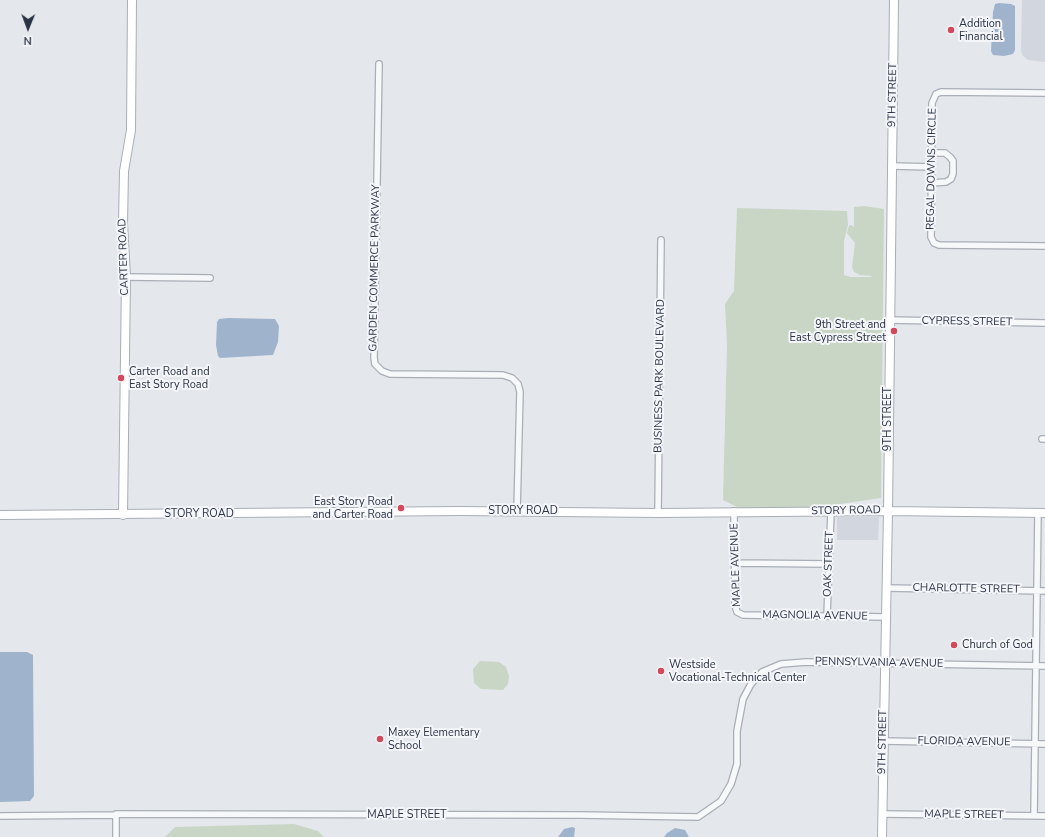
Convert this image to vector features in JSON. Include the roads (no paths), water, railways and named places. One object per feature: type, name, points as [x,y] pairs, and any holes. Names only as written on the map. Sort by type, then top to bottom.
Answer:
[{"type":"street","name":"CARTER ROAD","points":[[123,515],[126,277],[123,223],[124,178],[131,130],[132,0]]},
{"type":"street","name":"9TH STREET","points":[[882,837],[884,663],[887,588],[894,0]]},
{"type":"street","name":"GARDEN COMMERCE PARKWAY","points":[[379,64],[375,364],[382,371],[390,374],[503,375],[512,378],[518,384],[520,392],[518,511]]},
{"type":"street","name":"REGAL DOWNS CIRCLE","points":[[1045,93],[940,92],[936,94],[932,103],[931,183],[931,236],[934,243],[939,245],[1045,246]]},
{"type":"street","points":[[931,183],[946,182],[951,179],[953,174],[953,161],[950,157],[945,153],[932,153]]},
{"type":"street","points":[[892,166],[932,167]]},
{"type":"street","name":"BUSINESS PARK BOULEVARD","points":[[658,513],[661,240]]},
{"type":"street","points":[[126,277],[210,278]]},
{"type":"street","name":"CYPRESS STREET","points":[[889,320],[1045,323]]},
{"type":"street","name":"STORY ROAD","points":[[0,515],[518,511],[658,513],[734,511],[1042,512]]},
{"type":"street","name":"MAPLE AVENUE","points":[[734,511],[734,605],[737,612],[743,615]]},
{"type":"street","name":"OAK STREET","points":[[827,616],[831,512]]},
{"type":"street","points":[[1034,816],[1037,591],[1042,512]]},
{"type":"street","points":[[735,563],[828,564]]},
{"type":"street","name":"CHARLOTTE STREET","points":[[887,588],[1045,591]]},
{"type":"street","name":"MAGNOLIA AVENUE","points":[[743,615],[886,617]]},
{"type":"street","name":"PENNSYLVANIA AVENUE","points":[[698,817],[721,800],[731,784],[738,764],[737,732],[743,699],[751,684],[762,672],[781,664],[806,662],[1045,666]]},
{"type":"street","name":"FLORIDA AVENUE","points":[[883,741],[1045,744]]},
{"type":"street","points":[[116,814],[116,837]]},
{"type":"street","name":"MAPLE STREET","points":[[0,816],[116,814],[580,815],[698,817]]},
{"type":"street","name":"MAPLE STREET","points":[[882,814],[1045,816]]},
{"type":"water","points":[[995,4],[1011,4],[1015,6],[1015,50],[1013,54],[1004,56],[993,55],[991,51],[993,12]]},
{"type":"water","points":[[219,319],[275,319],[279,326],[278,342],[273,355],[220,358],[218,356],[216,345],[217,322]]},
{"type":"water","points":[[0,652],[27,652],[33,655],[34,796],[30,801],[0,802]]},
{"type":"water","points":[[572,827],[575,828],[574,837],[558,837],[564,829]]},
{"type":"water","points":[[675,828],[685,830],[689,837],[664,837]]},
{"type":"place","name":"Addition Financial","points":[[951,30]]},
{"type":"place","name":"9th Street and East Cypress Street","points":[[894,331]]},
{"type":"place","name":"Carter Road and East Story Road","points":[[121,378]]},
{"type":"place","name":"East Story Road and Carter Road","points":[[401,508]]},
{"type":"place","name":"Church of God","points":[[954,645]]},
{"type":"place","name":"Westside Vocational-Technical Center","points":[[661,671]]},
{"type":"place","name":"Maxey Elementary School","points":[[380,739]]}]
